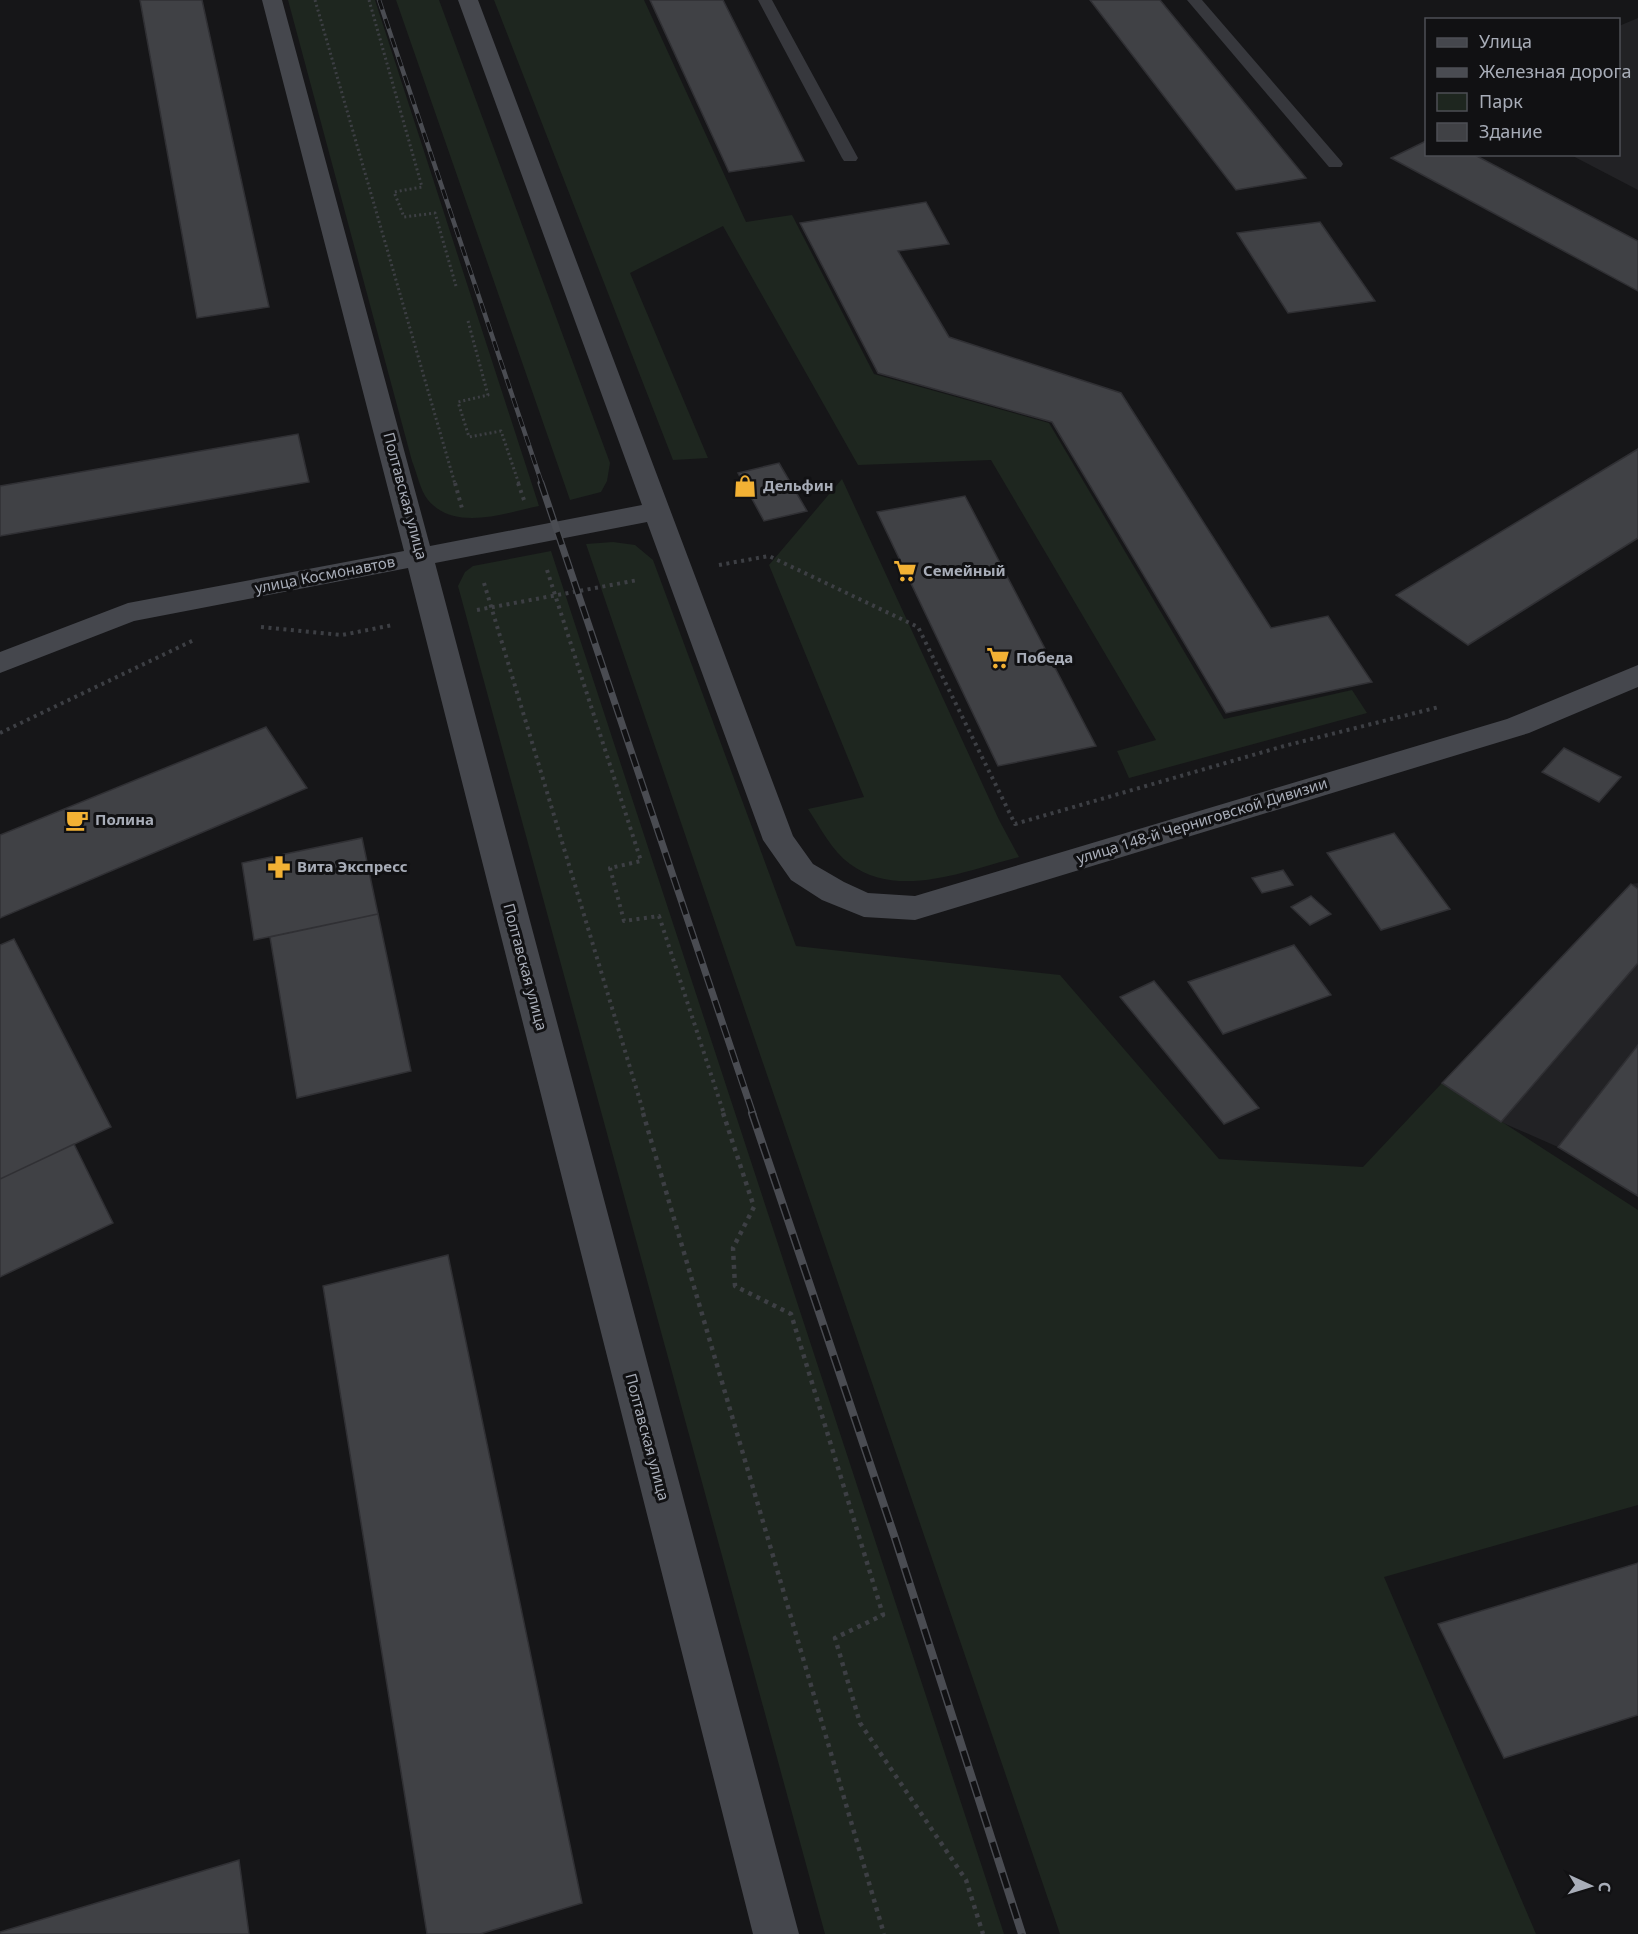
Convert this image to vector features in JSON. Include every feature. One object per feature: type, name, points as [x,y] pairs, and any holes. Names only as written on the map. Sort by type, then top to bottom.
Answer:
[{"type":"street","name":"Полтавская улица","points":[[272,0],[421,556],[471,759],[776,1934]]},
{"type":"street","points":[[468,0],[679,572]]},
{"type":"street","name":"улица Космонавтов","points":[[0,663],[128,614],[657,511]]},
{"type":"street","name":"улица 148-й Черниговской Дивизии","points":[[679,572],[779,840],[802,872],[833,891],[864,904],[915,908],[1518,726],[1638,675]]},
{"type":"lane","points":[[765,0],[850,158]]},
{"type":"lane","points":[[1194,0],[1335,164]]},
{"type":"path","points":[[315,0],[473,546],[625,1051],[884,1934]]},
{"type":"path","points":[[369,0],[423,186],[394,192],[404,217],[435,213],[456,286]]},
{"type":"path","points":[[468,321],[488,395],[459,402],[469,437],[501,431],[641,861],[610,868],[624,921],[659,916],[754,1207],[732,1248],[735,1286],[792,1314],[883,1615],[836,1638],[860,1723],[966,1880],[983,1934]]},
{"type":"path","points":[[250,626],[342,635],[769,556],[918,627],[1015,824],[1284,746],[1450,704]]},
{"type":"path","points":[[0,733],[195,640]]},
{"type":"shaded area","points":[[1638,18],[1638,190],[1573,156],[1620,156],[1620,26]]},
{"type":"shaded area","points":[[1638,883],[1638,1196],[1558,1147],[1501,1122],[1442,1083],[1631,884]]},
{"type":"green space","points":[[288,0],[375,0],[539,506],[496,516],[466,518],[439,510],[428,500],[423,491],[412,461]]},
{"type":"green space","points":[[396,0],[439,0],[610,463],[607,481],[601,492],[570,500]]},
{"type":"green space","points":[[494,0],[644,0],[746,222],[792,215],[874,374],[1049,423],[1224,719],[1352,690],[1367,713],[1129,778],[1117,751],[1156,740],[991,460],[858,465],[723,226],[630,273],[708,458],[673,460]]},
{"type":"green space","points":[[842,479],[999,820],[1019,857],[933,879],[889,880],[869,875],[844,859],[808,809],[864,797],[769,565]]},
{"type":"green space","points":[[613,542],[635,545],[653,560],[796,946],[1060,975],[1219,1159],[1363,1167],[1442,1083],[1638,1210],[1638,1505],[1384,1577],[1536,1934],[1060,1934],[586,544]]},
{"type":"green space","points":[[551,551],[1004,1934],[825,1934],[458,586],[465,572],[473,566]]},
{"type":"building","points":[[140,0],[202,0],[269,307],[197,318]]},
{"type":"building","points":[[650,0],[723,0],[804,161],[729,172]]},
{"type":"building","points":[[1090,0],[1160,0],[1306,178],[1236,190]]},
{"type":"building","points":[[1425,141],[1425,156],[1477,156],[1638,241],[1638,291],[1391,158]]},
{"type":"building","points":[[926,202],[949,244],[898,251],[949,337],[1121,393],[1271,628],[1328,616],[1372,682],[1226,713],[1052,422],[878,373],[800,223]]},
{"type":"building","points":[[1320,222],[1375,301],[1288,313],[1237,233]]},
{"type":"building","points":[[298,434],[309,482],[0,536],[0,486]]},
{"type":"building","points":[[1638,449],[1638,538],[1468,645],[1396,595]]},
{"type":"building","points":[[779,463],[807,511],[764,521],[738,473]]},
{"type":"building","name":"Победа","points":[[965,496],[1096,746],[998,766],[877,512]]},
{"type":"building","points":[[266,727],[307,788],[0,918],[0,835]]},
{"type":"building","points":[[1564,748],[1621,777],[1599,802],[1542,772]]},
{"type":"building","points":[[1394,833],[1450,909],[1381,930],[1327,853]]},
{"type":"building","points":[[362,838],[378,914],[254,940],[242,863]]},
{"type":"building","points":[[1283,870],[1293,885],[1262,893],[1252,878]]},
{"type":"building","points":[[1631,884],[1638,889],[1638,963],[1501,1122],[1442,1083]]},
{"type":"building","points":[[1311,896],[1331,914],[1310,925],[1291,907]]},
{"type":"building","points":[[378,914],[411,1071],[297,1098],[270,937]]},
{"type":"building","points":[[14,939],[111,1127],[0,1179],[0,945]]},
{"type":"building","points":[[1294,945],[1331,995],[1223,1034],[1188,982]]},
{"type":"building","points":[[1154,981],[1259,1108],[1224,1124],[1120,997]]},
{"type":"building","points":[[1638,1045],[1638,1196],[1558,1147]]},
{"type":"building","points":[[74,1144],[113,1223],[0,1277],[0,1179]]},
{"type":"building","points":[[448,1255],[582,1903],[480,1934],[427,1934],[323,1286]]},
{"type":"building","points":[[1638,1563],[1638,1715],[1504,1758],[1438,1624]]},
{"type":"building","points":[[239,1860],[249,1934],[0,1934],[0,1932]]},
{"type":"railway","points":[[379,0],[542,484]]},
{"type":"railway","points":[[541,483],[753,1114]]},
{"type":"railway","points":[[752,1113],[895,1538],[1022,1934]]},
{"type":"place","name":"Дельфин","points":[[745,486]]},
{"type":"place","name":"Семейный","points":[[905,571]]},
{"type":"place","name":"Победа","points":[[998,658]]},
{"type":"place","name":"Полина","points":[[77,820]]},
{"type":"place","name":"Вита Экспресс","points":[[279,867]]}]
